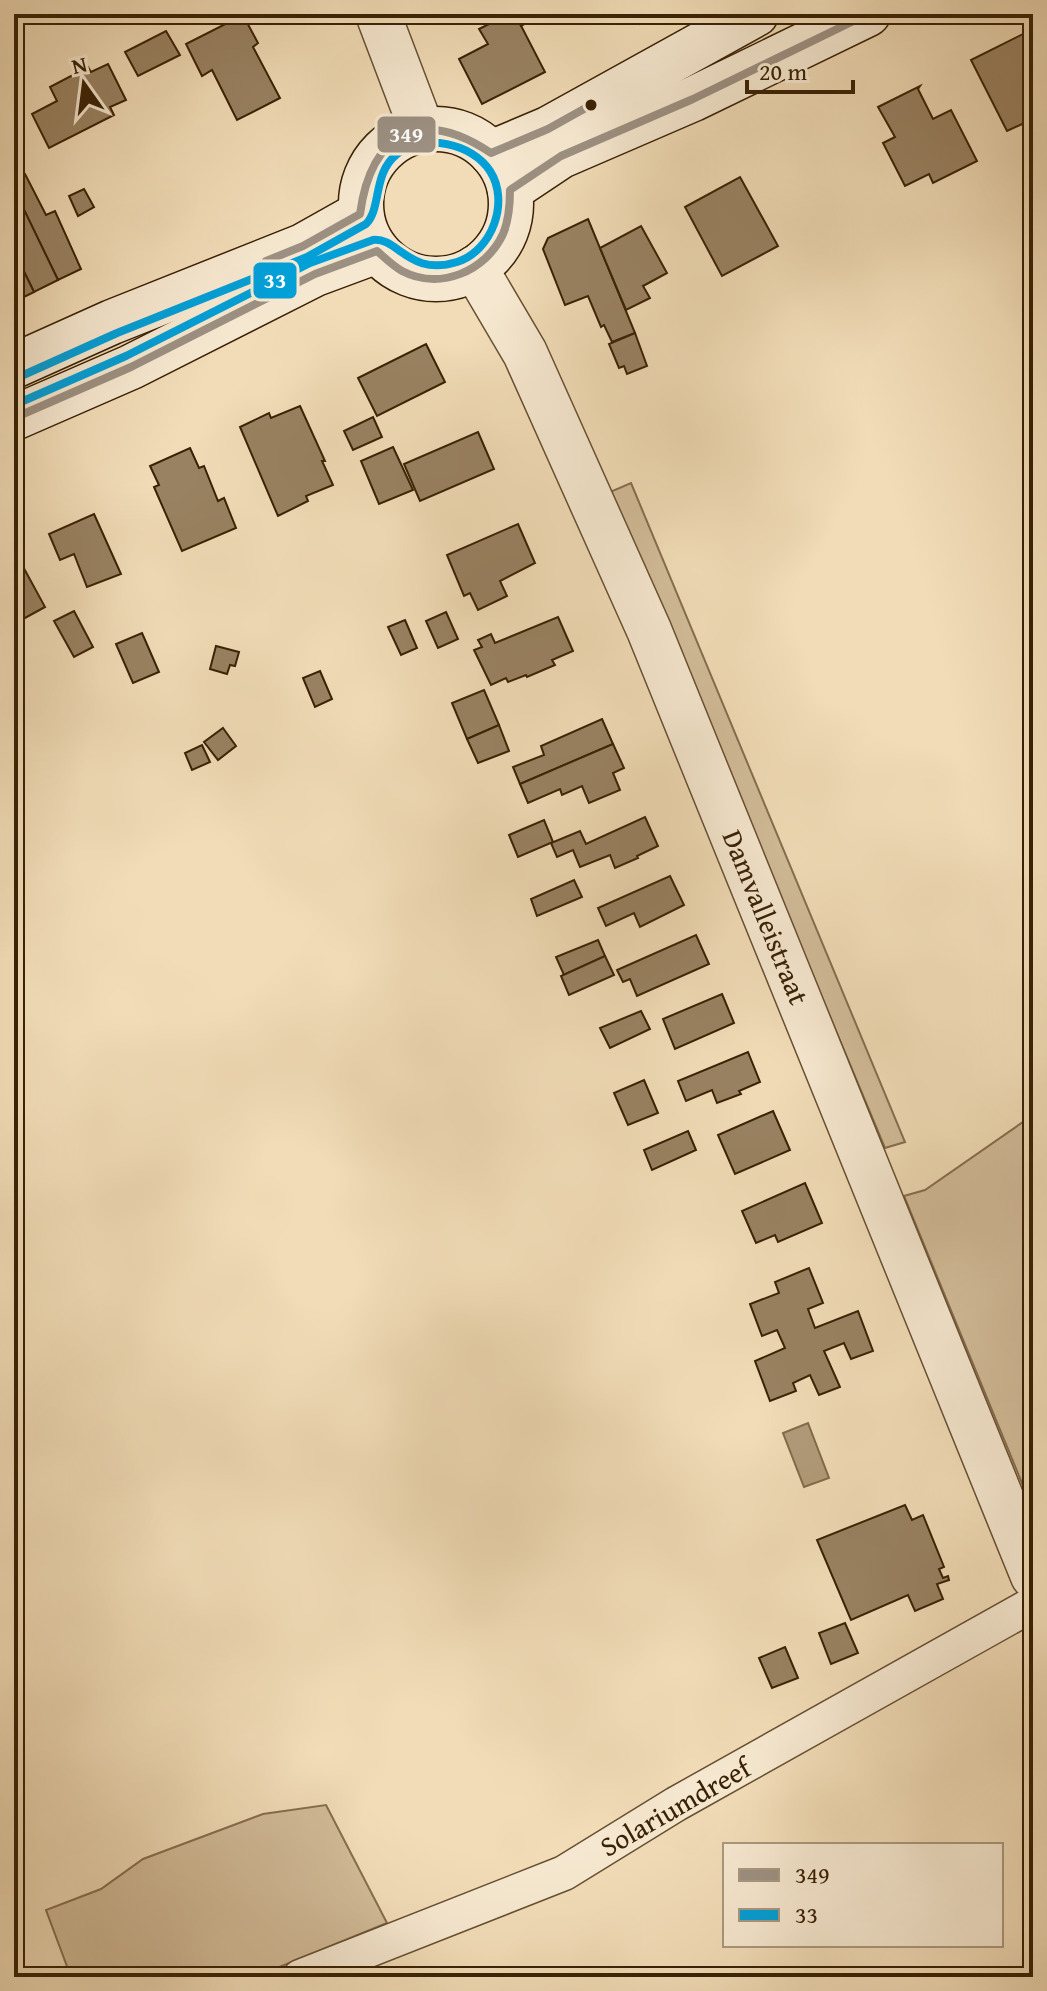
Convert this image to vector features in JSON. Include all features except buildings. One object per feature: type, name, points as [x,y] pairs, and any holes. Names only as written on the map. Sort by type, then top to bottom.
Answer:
[{"type":"main road","points":[[378,14],[422,130]]},
{"type":"main road","points":[[501,172],[548,129],[756,14]]},
{"type":"main road","points":[[501,172],[561,156],[719,87],[868,14]]},
{"type":"main road","points":[[422,130],[457,131],[476,140],[501,172],[509,219],[501,242],[475,268],[451,277],[428,279],[403,272],[368,233],[361,192],[367,172],[387,146],[405,135],[422,130]]},
{"type":"main road","points":[[14,366],[112,322],[303,246],[368,233]]},
{"type":"main road","points":[[14,418],[131,367],[315,274],[368,233]]},
{"type":"main road","name":"Damvalleistraat","points":[[475,268],[525,353],[650,632],[1033,1576]]},
{"type":"street","name":"Solariumdreef","points":[[300,1977],[564,1873],[676,1804],[1033,1604]]},
{"type":"shaded area","points":[[631,483],[905,1142],[885,1148],[610,492]]},
{"type":"shaded area","points":[[1033,1115],[1033,1510],[904,1196],[925,1190]]},
{"type":"shaded area","points":[[808,1423],[829,1478],[804,1487],[783,1433]]},
{"type":"shaded area","points":[[326,1805],[387,1923],[255,1977],[71,1977],[46,1910],[101,1889],[143,1859],[263,1814]]},
{"type":"transit line","name":"349","points":[[14,418],[131,367],[315,274],[377,251],[399,269],[417,277],[446,278],[460,274],[485,258],[503,234],[510,190],[561,156],[693,99],[868,14]]},
{"type":"transit line","name":"349","points":[[266,261],[303,246],[360,214],[375,164],[388,147],[403,136],[422,130],[443,131],[491,153],[548,129],[591,105]]},
{"type":"transit line","name":"33","points":[[14,405],[126,356],[310,263],[373,240],[390,244],[406,256],[427,264],[457,262],[480,248],[488,237],[498,211],[496,183],[482,161],[460,148],[434,143],[408,148],[397,154],[384,171],[374,209],[366,224],[307,257],[117,333],[19,377]]}]
